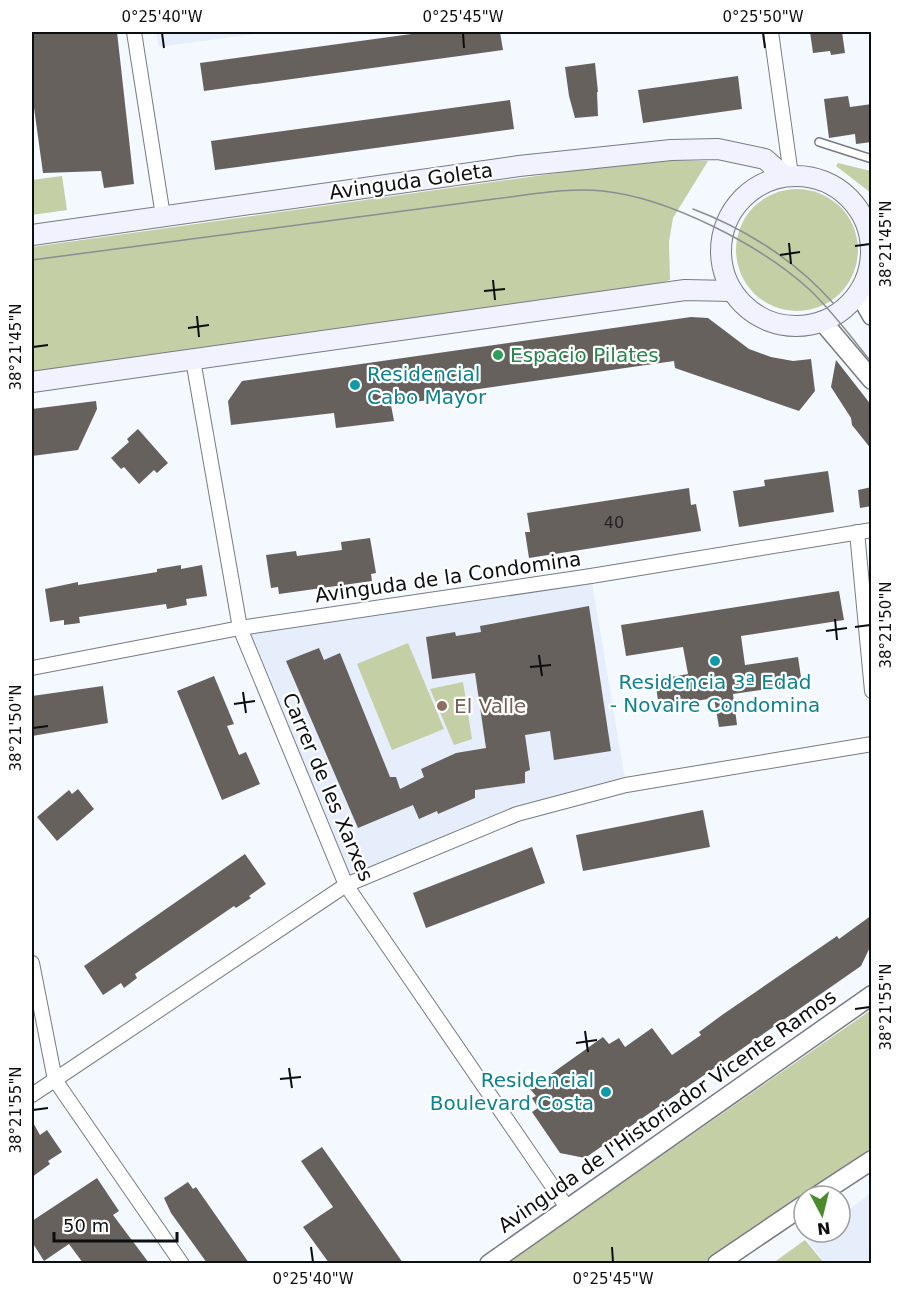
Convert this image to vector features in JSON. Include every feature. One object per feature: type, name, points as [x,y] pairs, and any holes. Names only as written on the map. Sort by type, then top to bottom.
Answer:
[{"type":"main road","name":"Avinguda Goleta","points":[[32,235],[519,166],[671,150],[718,149],[765,159],[788,176]]},
{"type":"main road","points":[[788,176],[814,177],[837,187],[866,210],[872,261],[859,293],[841,311],[822,321],[802,325],[776,322],[741,304],[731,291],[722,270],[722,250],[727,222],[735,207],[758,186],[788,176]]},
{"type":"main road","points":[[32,382],[685,290],[731,291]]},
{"type":"street","points":[[134,32],[163,216]]},
{"type":"street","points":[[771,32],[788,176]]},
{"type":"street","points":[[859,293],[872,316]]},
{"type":"street","points":[[822,321],[872,380]]},
{"type":"street","name":"Carrer de les Xarxes","points":[[193,360],[240,628],[346,885],[568,1209]]},
{"type":"street","points":[[864,531],[872,691]]},
{"type":"street","name":"Avinguda de la Condomina","points":[[32,669],[240,628],[591,576],[864,531]]},
{"type":"street","points":[[32,1095],[346,885],[517,814],[615,788],[872,744]]},
{"type":"street","points":[[32,963],[55,1080],[182,1263]]},
{"type":"street","name":"Avinguda de l'Historiador Vicente Ramos","points":[[489,1263],[872,994]]},
{"type":"street","points":[[836,1184],[872,1160]]},
{"type":"street","points":[[717,1263],[792,1213]]},
{"type":"lane","points":[[819,142],[872,159]]},
{"type":"shaded area","points":[[156,32],[268,32],[159,47]]},
{"type":"shaded area","name":"El Valle","points":[[591,576],[626,785],[517,814],[346,885],[240,628]]},
{"type":"shaded area","points":[[871,1193],[871,1263],[825,1263],[810,1244],[852,1244],[852,1207]]},
{"type":"green space","points":[[649,160],[708,161],[673,218],[669,242],[670,280],[647,287],[32,375],[32,247]]},
{"type":"green space","points":[[838,163],[871,171],[871,193],[836,166]]},
{"type":"green space","points":[[62,176],[67,210],[32,215],[32,180]]},
{"type":"green space","points":[[797,189],[820,194],[840,207],[853,227],[858,250],[853,273],[840,293],[820,306],[797,311],[774,306],[754,293],[741,273],[736,250],[741,227],[754,207],[774,194]]},
{"type":"green space","points":[[408,643],[444,729],[392,750],[357,664]]},
{"type":"green space","points":[[463,682],[472,739],[454,745],[430,689]]},
{"type":"green space","points":[[871,1010],[871,1148],[818,1184],[792,1184],[792,1202],[703,1263],[506,1264]]},
{"type":"green space","points":[[799,1244],[808,1244],[824,1263],[773,1263]]},
{"type":"building","points":[[32,32],[117,32],[134,184],[104,188],[101,171],[43,173],[32,93]]},
{"type":"building","points":[[426,32],[500,32],[503,50],[204,91],[200,63]]},
{"type":"building","points":[[810,32],[842,32],[845,53],[831,55],[830,51],[813,53]]},
{"type":"building","points":[[595,63],[598,116],[575,118],[565,67]]},
{"type":"building","points":[[738,76],[742,109],[643,123],[638,90]]},
{"type":"building","points":[[848,96],[850,107],[872,104],[872,142],[856,144],[855,134],[829,138],[824,99]]},
{"type":"building","points":[[510,100],[514,129],[215,170],[211,141]]},
{"type":"building","points":[[691,317],[708,318],[749,349],[771,357],[793,361],[811,359],[815,391],[799,411],[675,368],[674,361],[472,390],[474,394],[391,405],[394,421],[336,428],[334,413],[231,425],[228,401],[242,381]]},
{"type":"building","points":[[836,360],[872,406],[872,450],[852,425],[851,418],[831,387]]},
{"type":"building","points":[[96,401],[97,409],[78,450],[32,456],[32,409]]},
{"type":"building","points":[[138,429],[168,463],[157,473],[154,470],[139,484],[124,467],[121,469],[111,458],[129,442],[127,439]]},
{"type":"building","points":[[828,471],[834,512],[739,527],[733,491],[765,486],[764,480]]},
{"type":"building","points":[[872,487],[872,506],[860,508],[858,490]]},
{"type":"building","points":[[689,488],[691,505],[696,504],[701,531],[529,558],[525,532],[530,532],[527,513]]},
{"type":"building","points":[[370,538],[376,573],[371,574],[372,581],[279,594],[278,587],[271,588],[266,555],[296,551],[297,556],[342,550],[341,542]]},
{"type":"building","points":[[181,565],[181,569],[202,565],[207,596],[186,599],[187,605],[167,609],[166,604],[79,617],[80,623],[64,625],[64,620],[50,622],[45,589],[78,582],[78,585],[157,572],[157,569]]},
{"type":"building","name":"Residencia 3ª Edad - Novaire Condomina","points":[[839,591],[844,620],[741,636],[745,665],[798,657],[802,684],[733,694],[737,725],[719,727],[714,698],[659,707],[655,680],[688,674],[683,647],[626,656],[621,625]]},
{"type":"building","points":[[589,606],[611,751],[554,760],[550,731],[525,735],[530,770],[525,772],[525,783],[475,790],[475,798],[438,814],[437,811],[419,819],[413,805],[358,828],[286,661],[319,648],[324,660],[340,653],[390,777],[396,777],[400,789],[424,777],[421,769],[456,753],[486,748],[475,673],[432,679],[426,637],[455,632],[456,636],[481,632],[480,626]]},
{"type":"building","points":[[214,676],[234,724],[227,726],[239,755],[246,752],[260,784],[222,800],[177,691]]},
{"type":"building","points":[[103,686],[108,723],[32,736],[32,696]]},
{"type":"building","points":[[78,789],[94,809],[57,841],[37,817],[69,790],[72,794]]},
{"type":"building","points":[[703,810],[710,847],[583,871],[576,835]]},
{"type":"building","points":[[532,847],[545,883],[426,928],[413,893]]},
{"type":"building","points":[[245,854],[266,884],[249,896],[251,898],[236,908],[234,906],[135,974],[137,978],[124,988],[121,983],[103,995],[84,966]]},
{"type":"building","points":[[872,915],[872,943],[861,966],[585,1158],[560,1153],[532,1112],[538,1108],[532,1098],[536,1096],[530,1089],[603,1037],[609,1044],[619,1038],[625,1047],[652,1028],[672,1055],[701,1035],[699,1032],[722,1015],[837,936],[839,939]]},
{"type":"building","points":[[32,1121],[40,1135],[47,1130],[62,1152],[48,1161],[50,1164],[32,1177]]},
{"type":"building","points":[[322,1147],[403,1263],[329,1263],[303,1227],[333,1207],[301,1161]]},
{"type":"building","points":[[97,1178],[119,1211],[113,1215],[149,1263],[83,1263],[69,1244],[44,1261],[32,1242],[32,1221]]},
{"type":"building","points":[[188,1182],[193,1189],[196,1187],[249,1263],[207,1263],[171,1213],[164,1198]]},
{"type":"tram line","points":[[32,260],[548,192],[603,191],[629,195],[685,214],[713,226],[766,257],[810,290],[872,363]]},
{"type":"tram line","points":[[693,209],[732,226],[769,248],[803,273],[833,303]]},
{"type":"place","name":"Espacio Pilates","points":[[498,355]]},
{"type":"place","name":"Residencial Cabo Mayor","points":[[355,385]]},
{"type":"place","name":"Residencia 3ª Edad - Novaire Condomina","points":[[715,661]]},
{"type":"place","name":"El Valle","points":[[442,706]]},
{"type":"place","name":"Residencial Boulevard Costa","points":[[606,1092]]}]
